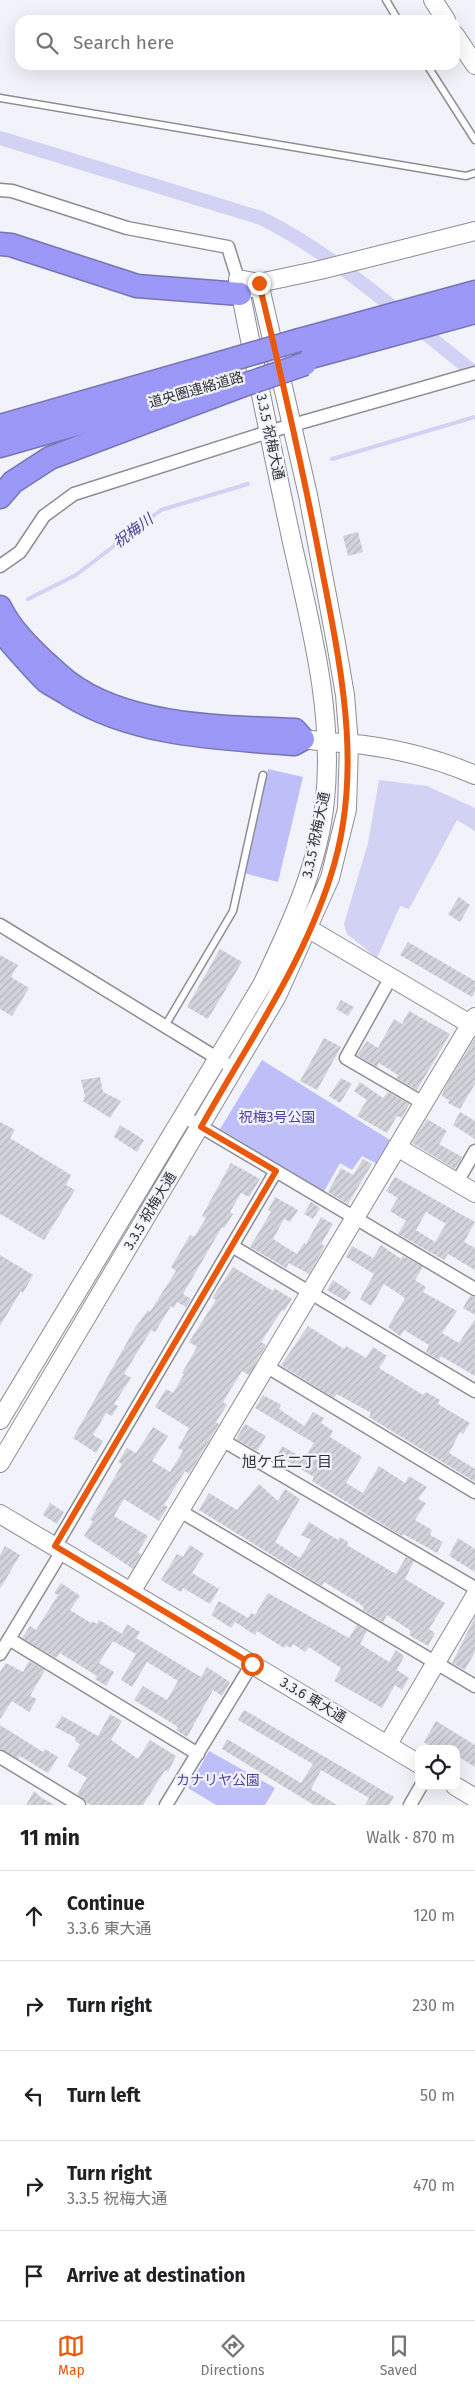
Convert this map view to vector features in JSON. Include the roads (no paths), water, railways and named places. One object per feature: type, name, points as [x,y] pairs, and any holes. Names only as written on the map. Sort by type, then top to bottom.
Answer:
[{"type":"highway","points":[[0,230],[26,234],[110,266],[246,285]]},
{"type":"highway","points":[[0,244],[12,245],[137,286],[246,285]]},
{"type":"highway","name":"道央圏連絡道路","points":[[0,446],[302,354],[375,320],[475,292]]},
{"type":"highway","name":"道央圏連絡道路","points":[[302,354],[328,354],[475,312]]},
{"type":"highway","points":[[0,497],[13,482],[50,458],[238,374]]},
{"type":"highway","name":"道央圏連絡道路","points":[[0,426],[68,407],[238,374]]},
{"type":"highway","points":[[0,411],[42,403],[68,407]]},
{"type":"highway","points":[[0,607],[7,621],[36,654],[69,683],[98,699],[147,717],[242,728],[295,730],[303,739],[294,744],[202,736],[142,726],[108,714],[81,702],[48,682],[0,630]]},
{"type":"street","points":[[433,0],[443,15]]},
{"type":"street","points":[[460,42],[475,65]]},
{"type":"street","points":[[0,190],[12,191],[127,228],[228,247],[246,285],[320,270],[475,231]]},
{"type":"street","name":"3.3.5 祝梅大通","points":[[0,1463],[277,996],[330,878],[347,809],[349,744],[336,643],[293,426],[246,285]]},
{"type":"street","name":"3.3.5 祝梅大通","points":[[0,1420],[262,985],[293,920],[313,861],[325,802],[327,717],[317,654],[268,432],[246,285]]},
{"type":"street","points":[[0,566],[20,552],[44,516],[74,494],[268,432],[475,373]]},
{"type":"street","points":[[303,739],[349,744],[414,755],[449,764],[475,775]]},
{"type":"street","points":[[131,1592],[397,1146],[474,1023],[293,920]]},
{"type":"street","points":[[0,925],[234,1068]]},
{"type":"street","points":[[391,977],[346,1058],[423,1103]]},
{"type":"street","points":[[183,1116],[475,1289]]},
{"type":"street","points":[[397,1146],[475,1193]]},
{"type":"street","points":[[457,1182],[475,1151]]},
{"type":"street","points":[[0,1654],[58,1549],[276,1171]]},
{"type":"street","points":[[232,1246],[475,1391]]},
{"type":"street","points":[[266,1366],[475,1492]]},
{"type":"street","points":[[222,1440],[475,1588]]},
{"type":"street","points":[[180,1511],[475,1686]]},
{"type":"street","name":"3.3.6 東大通","points":[[0,1514],[415,1761]]},
{"type":"street","points":[[388,1744],[475,1596]]},
{"type":"street","points":[[9,1639],[198,1754]]},
{"type":"street","points":[[166,1805],[252,1664]]},
{"type":"street","points":[[0,1757],[80,1805]]},
{"type":"street","points":[[460,1789],[475,1798]]},
{"type":"street","points":[[410,1805],[419,1790]]},
{"type":"lane","points":[[386,0],[395,15]]},
{"type":"lane","points":[[430,70],[475,140]]},
{"type":"lane","points":[[0,98],[466,176],[475,173]]},
{"type":"lane","points":[[165,1026],[233,911],[263,774]]},
{"type":"waterway","points":[[0,138],[261,218],[289,233],[344,269],[475,373]]},
{"type":"waterway","name":"祝梅川","points":[[332,459],[475,417]]},
{"type":"waterway","name":"祝梅川","points":[[28,599],[76,575],[161,510],[248,484]]},
{"type":"district","name":"旭ケ丘二丁目","points":[[287,1462]]},
{"type":"park label","name":"祝梅3号公園","points":[[277,1117]]},
{"type":"park label","name":"カナリヤ公園","points":[[218,1780]]}]
